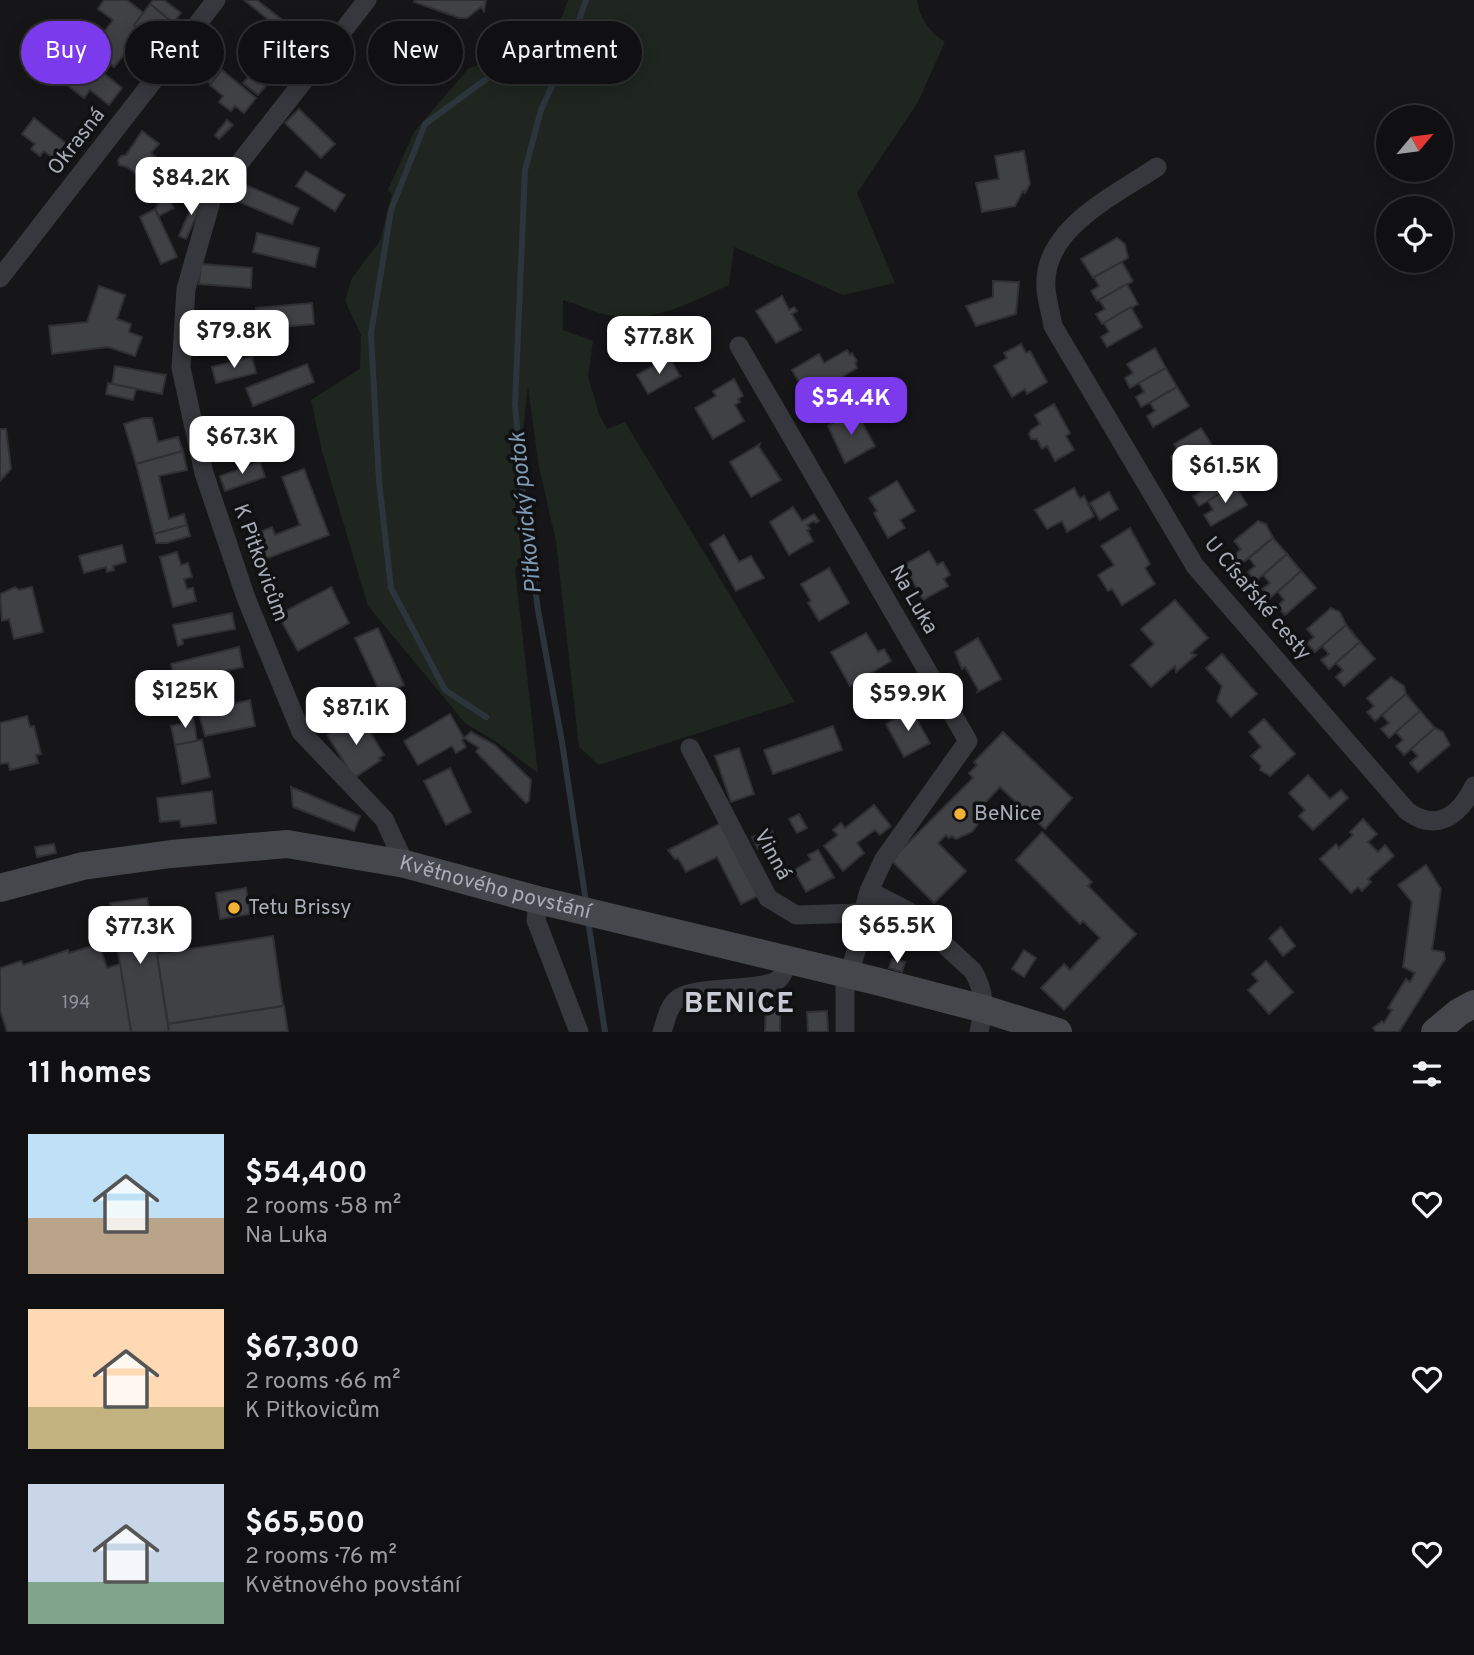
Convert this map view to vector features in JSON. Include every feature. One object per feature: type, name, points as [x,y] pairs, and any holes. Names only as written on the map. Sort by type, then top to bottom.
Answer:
[{"type":"street","name":"Okrasná","points":[[0,278],[216,0]]},
{"type":"street","name":"K Pitkovicům","points":[[367,0],[212,198],[186,289],[181,368],[208,485],[246,598],[301,732],[383,819],[405,864]]},
{"type":"street","name":"U Císařské cesty","points":[[1157,167],[1073,224],[1059,241],[1049,259],[1046,288],[1053,326],[1195,566],[1407,811],[1418,819],[1434,821],[1448,817],[1471,803]]},
{"type":"street","name":"Na Luka","points":[[739,346],[968,741],[884,859],[869,891],[858,946],[845,987],[845,1032]]},
{"type":"street","name":"Vinná","points":[[690,748],[768,898],[796,915],[863,914]]},
{"type":"street","name":"Květnového povstání","points":[[0,888],[83,866],[172,854],[286,844],[405,864],[545,902],[849,974],[982,1021],[1058,1032]]},
{"type":"street","points":[[869,891],[908,911],[973,971],[978,980],[982,1021]]},
{"type":"street","points":[[545,902],[536,919],[579,1032]]},
{"type":"street","points":[[663,1032],[670,1008],[679,998],[772,983],[782,975],[789,959]]},
{"type":"street","points":[[1435,1032],[1459,1012],[1474,1004]]},
{"type":"shaded area","points":[[568,0],[917,0],[926,24],[945,42],[918,102],[857,193],[895,283],[843,295],[734,247],[729,285],[666,311],[634,317],[617,316],[599,313],[563,300],[563,330],[593,341],[588,376],[599,414],[607,429],[625,422],[795,702],[599,765],[579,747],[556,542],[538,462],[528,386],[515,502],[522,559],[515,569],[538,773],[498,743],[465,723],[368,606],[322,451],[311,400],[360,369],[361,335],[345,301],[352,278],[380,241],[392,194],[388,190],[414,132],[455,84],[463,84],[463,75],[469,68],[477,66],[477,84],[642,84],[642,21],[560,21]]},
{"type":"building","points":[[104,0],[127,0],[154,21],[125,21],[125,54],[114,67],[111,65],[113,20],[98,9]]},
{"type":"building","points":[[153,0],[164,0],[181,13],[175,21],[171,21],[150,4]]},
{"type":"building","points":[[244,0],[257,0],[284,21],[270,21]]},
{"type":"building","points":[[486,0],[484,11],[481,7],[467,18],[459,18],[414,2]]},
{"type":"building","points":[[150,4],[171,21],[137,21]]},
{"type":"building","points":[[224,72],[256,98],[244,113],[235,106],[231,111],[219,102],[223,96],[210,85],[224,84]]},
{"type":"building","points":[[111,79],[122,88],[109,105],[90,90],[84,98],[66,84],[111,84]]},
{"type":"building","points":[[244,84],[267,84],[258,95]]},
{"type":"building","points":[[299,109],[335,144],[321,158],[285,123]]},
{"type":"building","points":[[34,118],[73,149],[62,165],[44,151],[40,156],[31,149],[35,144],[22,134]]},
{"type":"building","points":[[227,120],[233,125],[219,139],[215,135]]},
{"type":"building","points":[[142,131],[159,144],[151,153],[157,158],[141,178],[127,167],[119,165],[118,160],[126,155]]},
{"type":"building","points":[[1024,151],[1030,184],[1025,193],[1023,191],[1015,206],[982,212],[976,183],[999,179],[995,156]]},
{"type":"building","points":[[306,171],[345,195],[335,211],[296,186]]},
{"type":"building","points":[[239,182],[299,208],[292,224],[232,199]]},
{"type":"building","points":[[165,193],[174,208],[159,216],[155,209]]},
{"type":"building","points":[[196,196],[204,200],[186,239],[179,236]]},
{"type":"building","points":[[155,209],[177,257],[161,264],[140,217]]},
{"type":"building","points":[[257,233],[319,248],[315,267],[253,252]]},
{"type":"building","points":[[1117,238],[1125,244],[1128,258],[1093,278],[1081,259]]},
{"type":"building","points":[[1122,262],[1133,281],[1097,301],[1091,291],[1099,286],[1094,277]]},
{"type":"building","points":[[201,264],[252,268],[251,288],[199,284]]},
{"type":"building","points":[[993,281],[1019,282],[1016,314],[976,326],[966,306],[993,297]]},
{"type":"building","points":[[1127,284],[1138,304],[1102,324],[1096,314],[1105,309],[1099,300]]},
{"type":"building","points":[[99,286],[125,295],[117,319],[131,324],[129,332],[142,337],[135,356],[108,347],[52,354],[49,326],[87,322]]},
{"type":"building","points":[[782,296],[789,310],[794,307],[797,311],[792,314],[801,330],[776,343],[756,311]]},
{"type":"building","points":[[312,303],[314,324],[258,329],[256,308]]},
{"type":"building","points":[[1131,307],[1142,327],[1107,347],[1101,337],[1109,332],[1104,323]]},
{"type":"building","points":[[1021,344],[1026,353],[1030,351],[1047,382],[1027,394],[1025,389],[1012,397],[994,366],[1007,358],[1004,353]]},
{"type":"building","points":[[1155,348],[1166,368],[1130,388],[1125,378],[1133,373],[1127,364]]},
{"type":"building","points":[[847,350],[857,361],[857,368],[835,381],[840,389],[812,405],[815,402],[806,387],[803,389],[792,370],[819,354],[824,363]]},
{"type":"building","points":[[252,357],[256,373],[216,383],[212,367]]},
{"type":"building","points":[[669,357],[680,376],[648,394],[637,375]]},
{"type":"building","points":[[307,364],[314,382],[253,406],[246,388]]},
{"type":"building","points":[[115,366],[166,375],[162,394],[112,384]]},
{"type":"building","points":[[1166,368],[1177,387],[1141,407],[1136,397],[1144,392],[1139,383]]},
{"type":"building","points":[[734,379],[743,396],[735,405],[744,421],[713,439],[695,408],[716,396],[713,391]]},
{"type":"building","points":[[108,383],[136,389],[133,400],[106,394]]},
{"type":"building","points":[[1177,387],[1189,406],[1153,427],[1147,416],[1155,411],[1150,403]]},
{"type":"building","points":[[1054,404],[1070,433],[1066,436],[1074,450],[1055,461],[1047,446],[1042,449],[1037,439],[1031,439],[1029,434],[1040,424],[1035,415]]},
{"type":"building","points":[[855,410],[875,446],[845,463],[828,426]]},
{"type":"building","points":[[152,418],[158,442],[178,437],[183,451],[136,464],[124,424]]},
{"type":"building","points":[[1201,428],[1213,447],[1176,468],[1171,457],[1179,453],[1174,444]]},
{"type":"building","points":[[0,429],[6,429],[11,469],[0,481]]},
{"type":"building","points":[[229,432],[233,442],[207,454],[204,442]]},
{"type":"building","points":[[241,439],[248,446],[230,455],[225,446]]},
{"type":"building","points":[[760,444],[759,447],[781,480],[751,497],[730,462]]},
{"type":"building","points":[[1213,447],[1224,466],[1188,487],[1176,468]]},
{"type":"building","points":[[183,451],[187,470],[159,476],[169,519],[184,514],[187,525],[154,534],[136,464]]},
{"type":"building","points":[[260,462],[265,477],[225,491],[220,476]]},
{"type":"building","points":[[1224,466],[1235,485],[1199,506],[1193,496],[1202,491],[1196,482]]},
{"type":"building","points":[[304,469],[329,535],[252,564],[245,546],[264,539],[262,531],[272,527],[275,535],[300,525],[282,477]]},
{"type":"building","points":[[897,481],[915,511],[900,520],[905,528],[888,538],[869,498]]},
{"type":"building","points":[[1235,485],[1247,505],[1211,526],[1204,515],[1213,510],[1208,501]]},
{"type":"building","points":[[1074,488],[1080,499],[1084,496],[1094,516],[1067,532],[1062,521],[1047,529],[1035,510]]},
{"type":"building","points":[[1109,492],[1118,509],[1100,520],[1090,503]]},
{"type":"building","points":[[793,507],[802,521],[814,514],[819,521],[807,525],[813,541],[789,555],[770,522]]},
{"type":"building","points":[[1258,521],[1266,524],[1273,538],[1241,564],[1234,556],[1241,549],[1234,541]]},
{"type":"building","points":[[187,525],[190,536],[167,543],[156,543],[154,534]]},
{"type":"building","points":[[1130,528],[1150,564],[1145,568],[1155,584],[1122,605],[1112,589],[1108,591],[1098,575],[1114,565],[1101,546]]},
{"type":"building","points":[[724,535],[739,562],[751,556],[764,578],[736,591],[710,544]]},
{"type":"building","points":[[1273,538],[1287,554],[1256,581],[1248,572],[1255,566],[1249,558]]},
{"type":"building","points":[[122,545],[126,562],[113,566],[114,570],[107,572],[106,567],[84,573],[79,556]]},
{"type":"building","points":[[929,551],[937,565],[943,562],[950,575],[944,579],[948,586],[923,600],[904,565]]},
{"type":"building","points":[[177,552],[181,565],[188,563],[192,577],[184,579],[187,589],[193,588],[196,601],[173,607],[160,557]]},
{"type":"building","points":[[1287,554],[1301,571],[1270,598],[1262,589],[1270,583],[1263,575]]},
{"type":"building","points":[[829,568],[849,603],[819,621],[801,584]]},
{"type":"building","points":[[1301,571],[1316,588],[1285,615],[1277,606],[1284,600],[1278,592]]},
{"type":"building","points":[[15,587],[19,590],[32,587],[43,632],[14,639],[9,619],[2,621],[0,594]]},
{"type":"building","points":[[331,587],[349,623],[298,651],[278,615]]},
{"type":"building","points":[[1175,600],[1208,638],[1191,653],[1196,655],[1176,672],[1175,666],[1151,687],[1131,665],[1154,644],[1141,629]]},
{"type":"building","points":[[1331,608],[1340,612],[1346,625],[1315,652],[1307,643],[1314,637],[1307,629]]},
{"type":"building","points":[[232,613],[235,629],[182,639],[183,644],[178,646],[173,625]]},
{"type":"building","points":[[1346,625],[1360,642],[1329,669],[1321,660],[1329,654],[1322,646]]},
{"type":"building","points":[[378,628],[404,685],[381,695],[355,638]]},
{"type":"building","points":[[866,633],[878,652],[884,649],[891,661],[850,686],[831,652]]},
{"type":"building","points":[[978,638],[1001,679],[976,693],[979,691],[965,667],[962,669],[955,652]]},
{"type":"building","points":[[1360,642],[1375,659],[1344,686],[1336,677],[1343,670],[1336,663]]},
{"type":"building","points":[[239,647],[243,667],[211,674],[219,707],[250,700],[255,726],[205,736],[190,688],[193,688],[190,679],[175,682],[171,664]]},
{"type":"building","points":[[1222,654],[1257,694],[1231,717],[1217,701],[1222,686],[1206,668]]},
{"type":"building","points":[[1391,677],[1404,686],[1406,694],[1375,721],[1367,712],[1374,706],[1367,698]]},
{"type":"building","points":[[1406,694],[1420,711],[1389,738],[1381,729],[1389,723],[1382,715]]},
{"type":"building","points":[[911,709],[930,743],[904,757],[886,724]]},
{"type":"building","points":[[192,710],[197,741],[175,745],[171,726],[185,723],[182,712]]},
{"type":"building","points":[[1420,711],[1435,728],[1404,755],[1396,746],[1403,740],[1396,732]]},
{"type":"building","points":[[450,714],[464,738],[462,740],[466,747],[456,753],[452,746],[418,765],[404,741]]},
{"type":"building","points":[[27,716],[30,727],[34,726],[41,754],[36,755],[38,763],[10,770],[8,763],[0,764],[0,723]]},
{"type":"building","points":[[354,718],[361,728],[366,725],[384,755],[379,758],[381,760],[354,778],[327,735]]},
{"type":"building","points":[[1264,719],[1295,754],[1270,776],[1260,770],[1261,766],[1251,756],[1261,747],[1249,732]]},
{"type":"building","points":[[833,726],[842,750],[773,774],[764,750]]},
{"type":"building","points":[[1435,728],[1443,732],[1450,745],[1418,772],[1410,763],[1418,756],[1411,749]]},
{"type":"building","points":[[471,732],[495,745],[531,780],[529,801],[526,803],[476,752],[479,748],[464,738]]},
{"type":"building","name":"BeNice","points":[[1003,732],[1072,798],[1045,829],[1000,787],[981,807],[983,817],[972,832],[956,839],[946,835],[938,843],[966,871],[934,903],[891,860],[973,778],[969,773],[977,765],[974,762]]},
{"type":"building","points":[[202,740],[210,777],[182,784],[175,745]]},
{"type":"building","points":[[739,748],[754,794],[731,802],[715,756]]},
{"type":"building","points":[[450,768],[471,812],[446,825],[424,781]]},
{"type":"building","points":[[1308,775],[1330,799],[1341,790],[1348,798],[1313,830],[1299,816],[1305,810],[1289,793]]},
{"type":"building","points":[[291,787],[360,816],[354,831],[293,807]]},
{"type":"building","points":[[212,791],[216,823],[181,827],[180,820],[160,822],[157,798]]},
{"type":"building","points":[[874,805],[891,826],[880,835],[875,830],[857,843],[864,853],[843,871],[824,846],[838,835],[833,830],[841,823],[845,828]]},
{"type":"building","points":[[799,814],[807,828],[797,833],[789,819]]},
{"type":"building","points":[[1363,819],[1377,834],[1368,842],[1378,852],[1385,845],[1394,856],[1368,879],[1371,882],[1362,891],[1358,887],[1351,893],[1320,859],[1336,844],[1339,848],[1353,835],[1350,832]]},
{"type":"building","points":[[721,823],[758,896],[741,904],[717,857],[686,872],[678,858],[675,859],[668,850]]},
{"type":"building","points":[[771,829],[776,841],[758,849],[752,837]]},
{"type":"building","points":[[1042,832],[1092,882],[1088,886],[1136,934],[1064,1010],[1041,988],[1064,964],[1070,970],[1100,938],[1083,921],[1080,924],[1016,860]]},
{"type":"building","points":[[54,844],[56,853],[37,857],[35,847]]},
{"type":"building","points":[[818,850],[834,877],[806,892],[794,870],[811,860],[808,855]]},
{"type":"building","points":[[1426,865],[1441,889],[1432,950],[1444,952],[1445,959],[1399,1032],[1376,1032],[1373,1028],[1382,1021],[1384,1023],[1392,1010],[1388,1008],[1406,979],[1410,982],[1415,973],[1403,967],[1412,902],[1398,885]]},
{"type":"building","name":"Tetu Brissy","points":[[246,888],[250,914],[220,919],[216,893]]},
{"type":"building","points":[[147,898],[169,1032],[131,1032],[110,903]]},
{"type":"building","points":[[1281,927],[1295,946],[1283,956],[1269,938]]},
{"type":"building","points":[[273,936],[283,1006],[168,1024],[157,954]]},
{"type":"building","points":[[99,944],[107,968],[120,964],[131,1032],[7,1032],[0,1010],[0,968],[21,961],[23,965],[68,950],[69,953]]},
{"type":"building","points":[[1024,950],[1036,958],[1024,977],[1012,969]]},
{"type":"building","points":[[892,959],[905,962],[902,972],[889,968]]},
{"type":"building","points":[[1266,961],[1293,992],[1269,1014],[1248,990],[1258,981],[1252,974]]},
{"type":"building","points":[[766,1004],[780,1004],[780,1032],[765,1032]]},
{"type":"building","points":[[284,1006],[288,1032],[169,1032],[168,1024]]},
{"type":"building","points":[[827,1011],[828,1032],[808,1032],[807,1012]]},
{"type":"waterway","name":"Pitkovický potok","points":[[586,0],[570,46],[541,110],[525,170],[515,405],[523,496],[538,610],[562,742],[586,902]]},
{"type":"waterway","points":[[479,84],[425,124],[391,210],[371,334],[379,481],[391,588],[445,690],[486,717]]},
{"type":"waterway","name":"Pitkovický potok","points":[[588,920],[605,1032]]},
{"type":"place","name":"BeNice","points":[[960,814]]},
{"type":"place","name":"Tetu Brissy","points":[[234,908]]},
{"type":"district","name":"BENICE","points":[[740,1005]]}]
